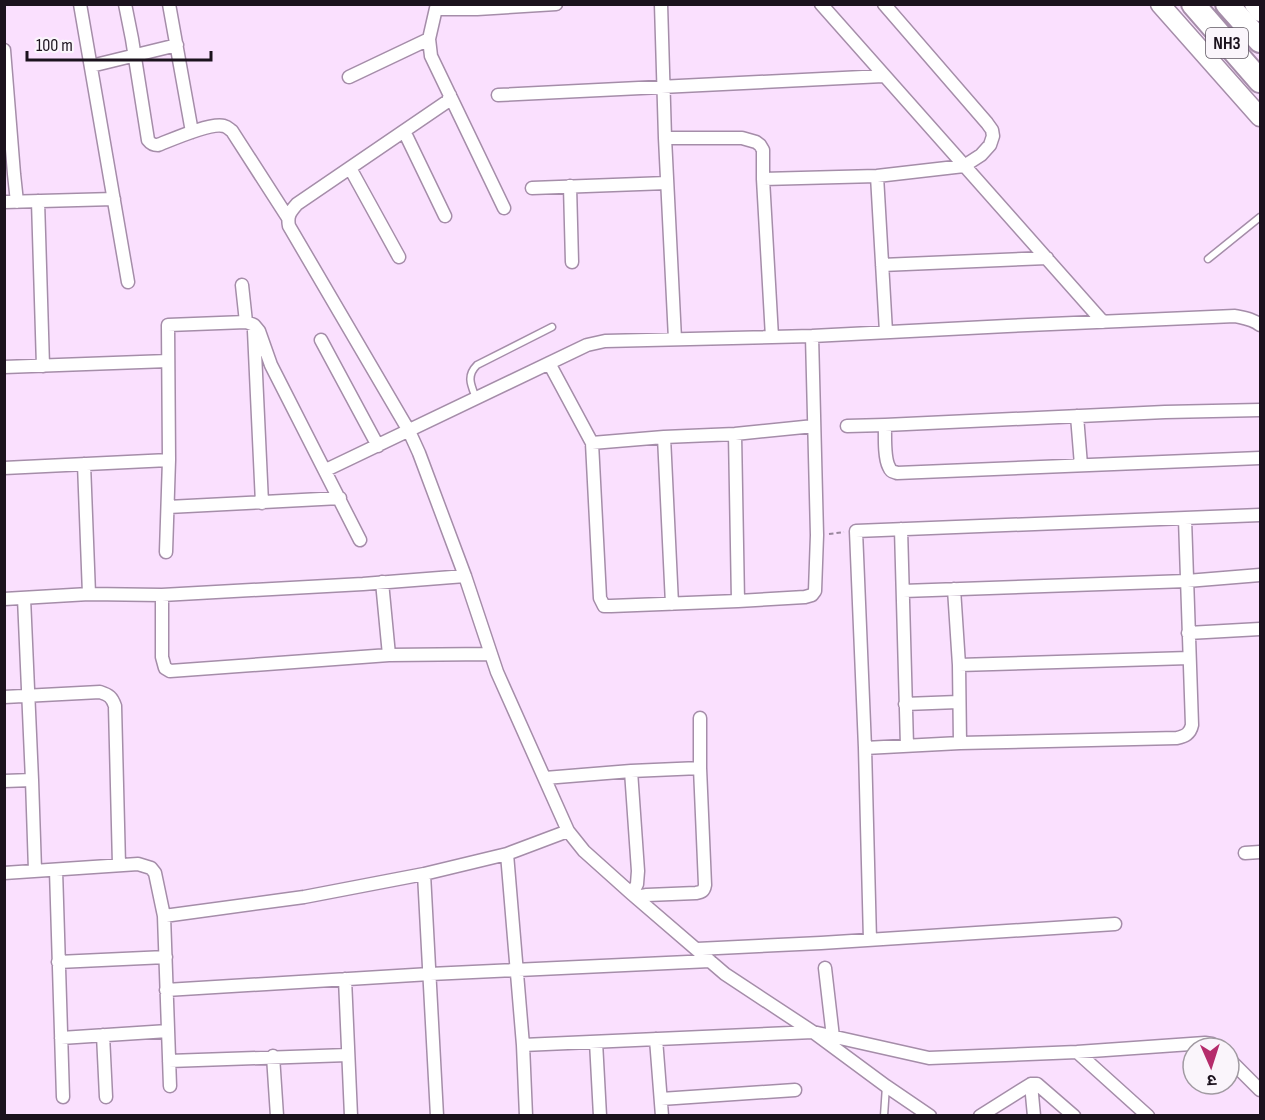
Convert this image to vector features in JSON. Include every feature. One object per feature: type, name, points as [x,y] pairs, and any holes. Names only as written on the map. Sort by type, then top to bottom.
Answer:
[{"type":"highway","name":"NH3","points":[[1193,4],[1260,81]]},
{"type":"highway","name":"NH3","points":[[1227,4],[1260,42]]},
{"type":"main road","points":[[1160,4],[1260,117]]},
{"type":"main road","points":[[1254,4],[1260,12]]},
{"type":"street","points":[[80,4],[128,282]]},
{"type":"street","points":[[125,4],[148,140],[154,146],[217,125],[227,126],[288,218]]},
{"type":"street","points":[[169,4],[192,132]]},
{"type":"street","points":[[504,208],[431,56],[429,39],[436,7],[477,9],[556,4]]},
{"type":"street","points":[[661,4],[664,138],[675,339]]},
{"type":"street","points":[[821,4],[1103,322]]},
{"type":"street","points":[[763,179],[877,176],[964,166],[981,155],[990,145],[993,136],[987,123],[884,4]]},
{"type":"street","points":[[349,77],[429,39]]},
{"type":"street","points":[[91,66],[177,45]]},
{"type":"street","points":[[4,50],[14,174],[11,202],[114,199]]},
{"type":"street","points":[[498,95],[883,76]]},
{"type":"street","points":[[450,95],[448,101],[297,204],[290,212],[289,226],[409,431],[465,576],[497,672],[568,831],[584,851],[725,974],[813,1032],[930,1116]]},
{"type":"street","points":[[404,132],[445,216]]},
{"type":"street","points":[[664,138],[742,138],[756,141],[763,150],[772,337]]},
{"type":"street","points":[[350,168],[399,257]]},
{"type":"street","points":[[877,176],[886,332]]},
{"type":"street","points":[[532,188],[667,183]]},
{"type":"street","points":[[570,186],[572,262]]},
{"type":"street","points":[[38,201],[43,366]]},
{"type":"street","points":[[882,265],[1047,258]]},
{"type":"street","points":[[242,285],[250,324],[262,503]]},
{"type":"street","points":[[326,470],[549,363],[588,345],[605,341],[812,336],[1235,316],[1247,318],[1260,325]]},
{"type":"street","points":[[166,552],[169,460],[168,325],[250,324],[259,331],[271,364],[360,540]]},
{"type":"street","points":[[549,363],[592,443],[600,601],[604,606],[805,597],[812,595],[814,591],[817,535],[812,336]]},
{"type":"street","points":[[321,340],[378,446]]},
{"type":"street","points":[[4,367],[168,361]]},
{"type":"street","points":[[847,426],[1260,410]]},
{"type":"street","points":[[1077,416],[1081,465]]},
{"type":"street","points":[[885,425],[887,460],[892,471],[897,472],[1260,458]]},
{"type":"street","points":[[592,443],[735,434],[814,426]]},
{"type":"street","points":[[735,434],[738,601]]},
{"type":"street","points":[[664,437],[672,604]]},
{"type":"street","points":[[4,468],[169,460]]},
{"type":"street","points":[[84,464],[89,594]]},
{"type":"street","points":[[168,507],[340,498]]},
{"type":"street","points":[[870,940],[856,531],[1260,515]]},
{"type":"street","points":[[865,748],[1185,736],[1191,731],[1192,725],[1185,519]]},
{"type":"street","points":[[901,529],[907,746]]},
{"type":"street","points":[[903,591],[1187,581],[1260,575]]},
{"type":"street","points":[[4,599],[89,594],[162,595],[465,576]]},
{"type":"street","points":[[382,582],[389,656]]},
{"type":"street","points":[[954,589],[959,665],[960,743]]},
{"type":"street","points":[[162,595],[162,657],[165,668],[170,671],[389,656],[491,654]]},
{"type":"street","points":[[24,598],[34,870]]},
{"type":"street","points":[[1188,633],[1260,629]]},
{"type":"street","points":[[959,665],[1190,658]]},
{"type":"street","points":[[4,697],[100,693],[113,699],[119,865]]},
{"type":"street","points":[[905,705],[958,702]]},
{"type":"street","points":[[634,896],[696,893],[704,890],[700,717]]},
{"type":"street","points":[[545,778],[700,768]]},
{"type":"street","points":[[631,771],[638,871],[634,896]]},
{"type":"street","points":[[4,781],[32,780]]},
{"type":"street","points":[[164,916],[304,897],[423,874],[507,854],[568,831]]},
{"type":"street","points":[[1245,854],[1260,852]]},
{"type":"street","points":[[507,854],[523,1045],[526,1116]]},
{"type":"street","points":[[4,873],[138,864],[151,868],[155,873],[164,916],[170,1086]]},
{"type":"street","points":[[56,870],[63,1097]]},
{"type":"street","points":[[423,874],[437,1116]]},
{"type":"street","points":[[696,949],[1114,924]]},
{"type":"street","points":[[58,962],[166,957]]},
{"type":"street","points":[[166,990],[430,974],[710,961]]},
{"type":"street","points":[[825,968],[833,1037]]},
{"type":"street","points":[[345,979],[351,1116]]},
{"type":"street","points":[[61,1038],[168,1031]]},
{"type":"street","points":[[523,1045],[813,1032],[929,1058],[1077,1052],[1181,1044]]},
{"type":"street","points":[[103,1035],[106,1097]]},
{"type":"street","points":[[656,1039],[662,1116]]},
{"type":"street","points":[[596,1042],[600,1116]]},
{"type":"street","points":[[1077,1052],[1148,1116]]},
{"type":"street","points":[[169,1061],[348,1055]]},
{"type":"street","points":[[273,1056],[277,1116]]},
{"type":"street","points":[[1241,1071],[1260,1090]]},
{"type":"street","points":[[980,1116],[1031,1084],[1041,1086],[1074,1116]]},
{"type":"street","points":[[1031,1084],[1034,1116]]},
{"type":"street","points":[[661,1100],[795,1090]]},
{"type":"lane","points":[[1208,259],[1260,217]]},
{"type":"lane","points":[[476,399],[469,380],[472,370],[477,365],[552,327]]},
{"type":"lane","points":[[884,1116],[886,1086]]},
{"type":"path","points":[[817,535],[856,531]]}]
